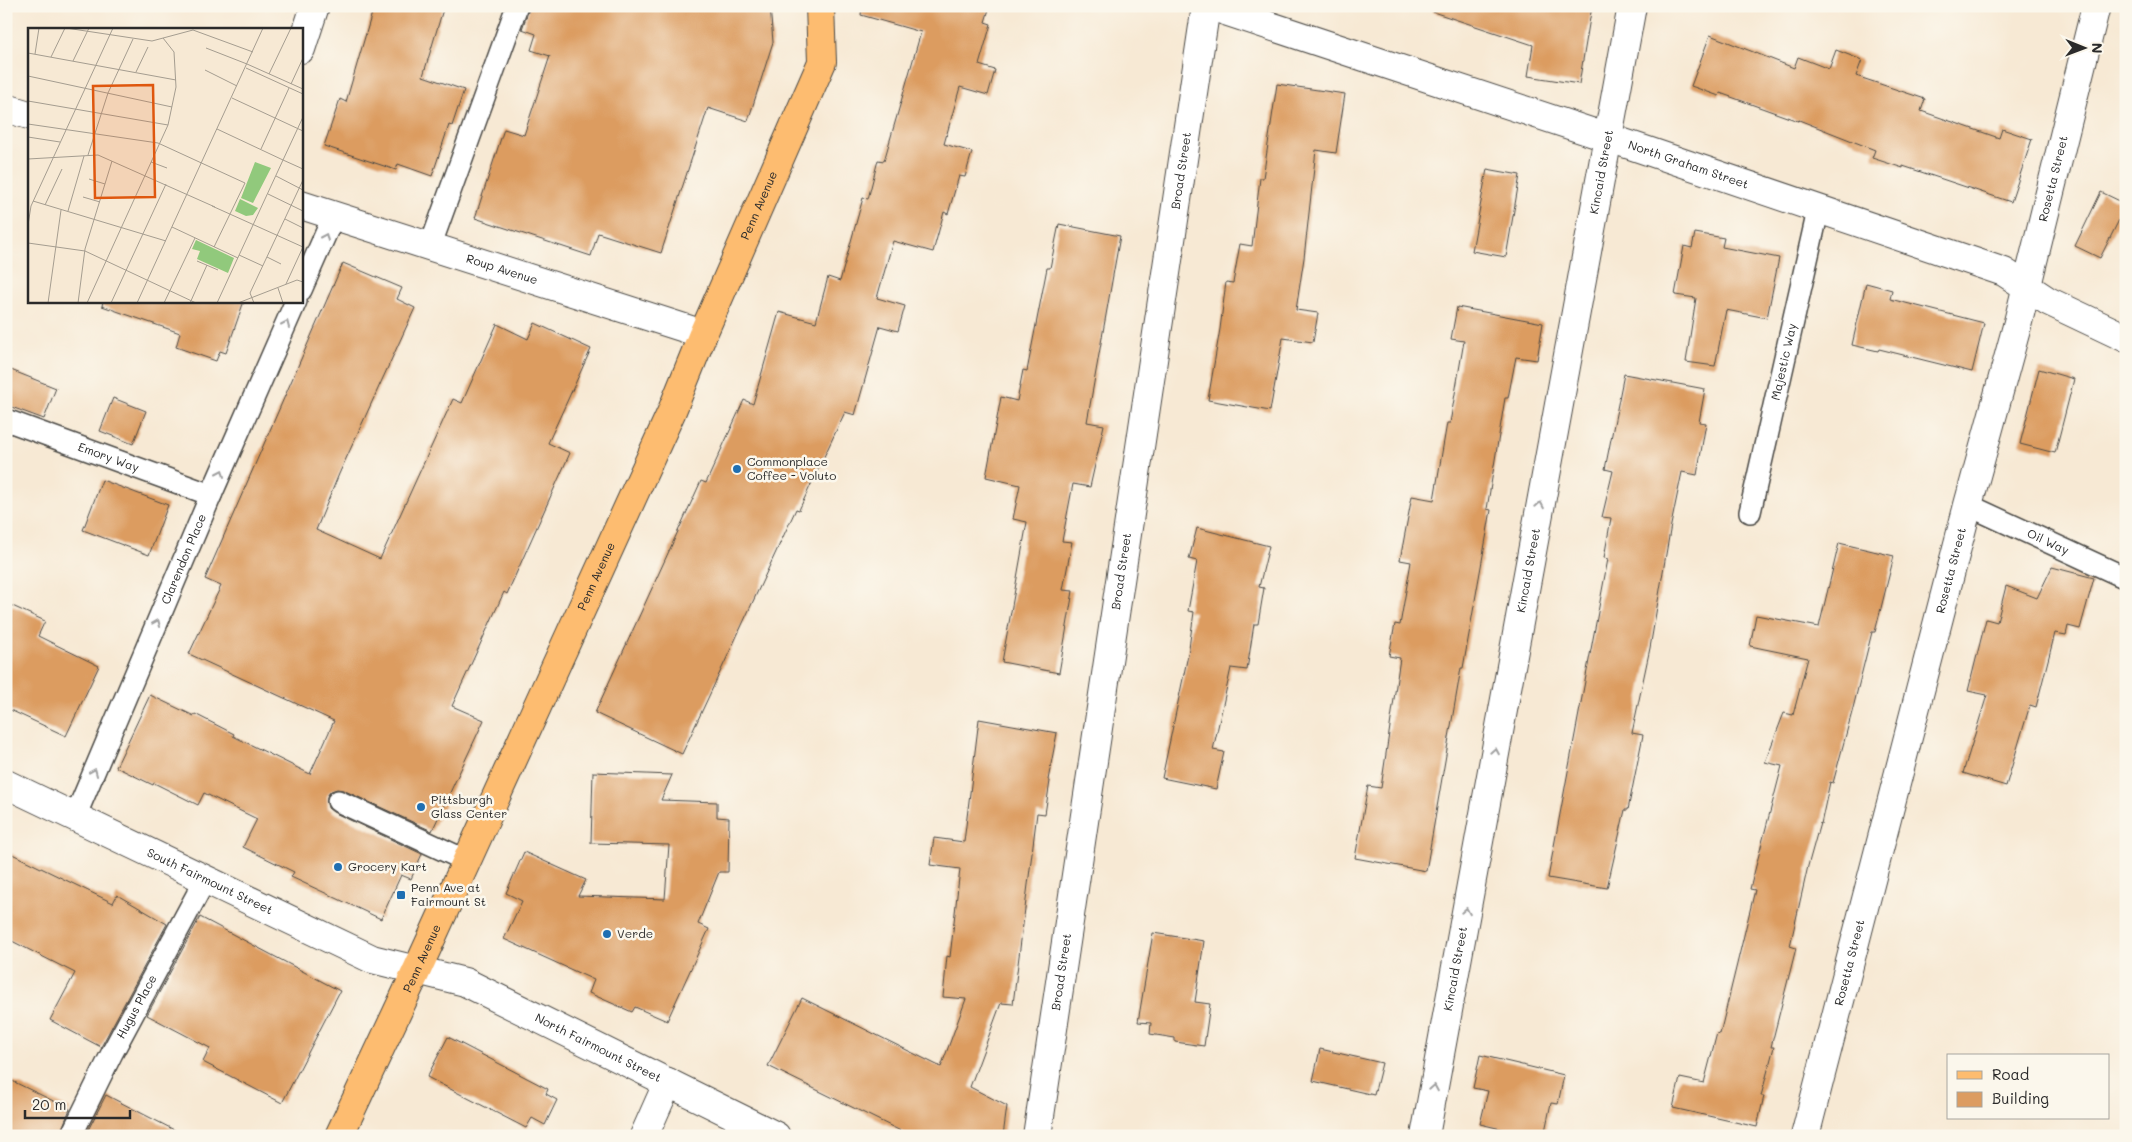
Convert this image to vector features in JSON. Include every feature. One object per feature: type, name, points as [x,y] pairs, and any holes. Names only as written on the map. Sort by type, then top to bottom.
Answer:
[{"type":"main road","name":"Penn Avenue","points":[[339,1136],[417,970],[671,414],[703,334],[822,62],[820,6]]},
{"type":"street","points":[[302,46],[315,6]]},
{"type":"street","name":"Broad Street","points":[[1037,1136],[1206,6]]},
{"type":"street","name":"North Graham Street","points":[[1210,6],[2004,272],[2048,301],[2126,338]]},
{"type":"street","name":"Kincaid Street","points":[[1425,1136],[1632,6]]},
{"type":"street","name":"Rosetta Street","points":[[1805,1136],[1968,505],[2027,287],[2096,6]]},
{"type":"street","points":[[6,108],[28,116]]},
{"type":"street","name":"Roup Avenue","points":[[302,205],[703,334]]},
{"type":"street","name":"South Fairmount Street","points":[[6,784],[372,959],[417,970]]},
{"type":"street","name":"North Fairmount Street","points":[[417,970],[465,982],[776,1136]]},
{"type":"street","points":[[644,1136],[668,1082]]},
{"type":"lane","points":[[430,247],[517,6]]},
{"type":"lane","name":"Majestic Way","points":[[1750,512],[1818,211]]},
{"type":"lane","points":[[302,288],[334,216]]},
{"type":"lane","name":"Clarendon Place","points":[[75,817],[211,495],[296,302]]},
{"type":"lane","name":"Emory Way","points":[[6,420],[211,495]]},
{"type":"lane","name":"Oil Way","points":[[1968,505],[2126,578]]},
{"type":"lane","points":[[338,801],[467,861]]},
{"type":"lane","name":"Hugus Place","points":[[71,1136],[112,1053],[205,880]]},
{"type":"building","points":[[374,6],[444,6],[423,76],[464,90],[452,126],[449,125],[432,176],[398,164],[396,170],[324,146],[340,99],[346,102]]},
{"type":"building","points":[[530,6],[770,6],[773,42],[748,121],[708,108],[661,253],[598,233],[591,256],[475,218],[504,129],[524,135],[550,56],[531,50],[536,34],[522,29]]},
{"type":"building","points":[[862,6],[990,6],[985,22],[991,24],[979,65],[995,70],[988,95],[960,87],[944,144],[972,152],[965,177],[959,176],[948,214],[944,212],[933,252],[893,241],[877,298],[905,306],[898,331],[880,326],[855,415],[845,412],[799,510],[796,509],[682,754],[595,713],[701,481],[706,483],[744,400],[753,404],[779,312],[816,322],[828,277],[840,281],[863,198],[868,199],[878,160],[884,161],[921,32],[861,15]]},
{"type":"building","points":[[1433,6],[1592,6],[1579,84],[1528,76],[1533,45],[1433,12]]},
{"type":"building","points":[[1710,35],[1794,68],[1798,57],[1829,69],[1836,50],[1862,60],[1856,76],[1925,99],[1921,111],[1999,138],[2002,129],[2032,139],[2011,202],[1903,166],[1903,168],[1872,158],[1875,150],[1799,120],[1720,93],[1719,96],[1691,86]]},
{"type":"building","points":[[1277,84],[1345,94],[1336,153],[1316,150],[1296,310],[1318,313],[1313,342],[1283,338],[1270,411],[1208,400],[1226,282],[1233,283],[1240,244],[1252,246],[1260,178],[1263,178]]},
{"type":"building","points":[[1487,169],[1520,175],[1506,257],[1472,251]]},
{"type":"building","points":[[2101,192],[2126,204],[2126,206],[2100,258],[2075,246]]},
{"type":"building","points":[[1059,224],[1120,236],[1087,422],[1104,425],[1090,487],[1073,484],[1062,541],[1072,542],[1063,590],[1073,591],[1059,673],[1002,662],[1027,522],[1013,519],[1020,485],[986,477],[1001,397],[1017,401],[1023,370],[1027,371],[1047,268],[1050,268]]},
{"type":"building","points":[[1695,233],[1724,238],[1722,247],[1779,258],[1767,318],[1726,310],[1715,366],[1686,362],[1696,298],[1675,295],[1684,246],[1692,248]]},
{"type":"building","points":[[343,263],[402,288],[397,299],[415,308],[339,474],[316,530],[380,559],[453,399],[462,403],[497,324],[528,339],[535,323],[591,349],[548,443],[570,453],[507,594],[504,592],[452,706],[484,720],[432,831],[343,790],[331,791],[327,796],[328,808],[333,812],[422,854],[411,879],[401,875],[381,919],[291,877],[294,872],[243,847],[257,819],[204,793],[198,805],[116,767],[150,695],[194,716],[195,714],[234,734],[233,736],[310,774],[334,721],[189,654],[221,586],[205,579]]},
{"type":"building","points":[[1866,283],[1892,290],[1890,299],[1984,323],[1972,372],[1879,349],[1878,351],[1852,345]]},
{"type":"building","points":[[103,302],[244,302],[226,353],[220,351],[216,361],[176,347],[180,333],[102,306]]},
{"type":"building","points":[[1457,307],[1543,323],[1537,360],[1516,357],[1508,398],[1505,398],[1487,509],[1491,510],[1463,668],[1461,668],[1426,871],[1355,858],[1368,786],[1381,788],[1400,658],[1389,656],[1395,624],[1400,625],[1411,562],[1400,560],[1412,496],[1434,500],[1447,423],[1450,423],[1464,341],[1451,339]]},
{"type":"building","points":[[6,368],[56,388],[44,419],[6,405]]},
{"type":"building","points":[[2039,369],[2074,379],[2055,453],[2020,444]]},
{"type":"building","points":[[1624,374],[1705,389],[1699,422],[1706,423],[1697,475],[1682,472],[1650,648],[1632,733],[1643,735],[1628,810],[1625,810],[1607,888],[1548,878],[1608,559],[1604,558],[1611,518],[1602,517],[1613,471],[1605,469]]},
{"type":"building","points":[[113,398],[146,411],[133,444],[100,431]]},
{"type":"building","points":[[102,480],[168,505],[149,555],[83,530]]},
{"type":"building","points":[[1197,528],[1269,546],[1259,587],[1264,588],[1258,624],[1254,624],[1247,670],[1231,668],[1213,750],[1224,752],[1216,789],[1162,778],[1188,655],[1194,612],[1188,611],[1197,561],[1189,559]]},
{"type":"building","points":[[1839,543],[1894,556],[1875,632],[1872,632],[1833,783],[1830,782],[1821,824],[1808,866],[1790,946],[1796,948],[1771,1047],[1774,1047],[1761,1096],[1764,1096],[1757,1127],[1673,1108],[1680,1078],[1704,1083],[1717,1033],[1720,1034],[1755,890],[1750,889],[1782,766],[1765,762],[1784,713],[1793,715],[1808,658],[1750,646],[1756,615],[1819,627]]},
{"type":"building","points":[[2052,567],[2094,578],[2080,629],[2068,626],[2066,635],[2055,633],[2036,707],[2030,705],[2006,786],[1963,773],[1987,695],[1968,691],[1986,619],[1997,622],[2006,586],[2037,598]]},
{"type":"building","points":[[6,603],[45,621],[38,636],[99,666],[66,736],[6,708]]},
{"type":"building","points":[[979,719],[1057,733],[1048,780],[1050,781],[1045,814],[1037,813],[1013,1004],[1001,1003],[970,1087],[1007,1106],[1003,1136],[911,1136],[768,1066],[802,998],[941,1067],[966,999],[943,997],[947,956],[950,957],[960,869],[930,865],[934,838],[964,842]]},
{"type":"building","name":"Verde","points":[[593,772],[672,775],[661,800],[717,802],[717,817],[729,818],[728,872],[719,872],[698,924],[709,929],[667,1021],[635,1007],[632,1012],[589,993],[594,980],[504,939],[522,901],[506,893],[524,852],[586,880],[578,896],[665,899],[669,845],[591,843]]},
{"type":"building","points":[[6,851],[113,903],[117,895],[167,924],[101,1047],[50,1020],[75,973],[6,938]]},
{"type":"building","points":[[200,917],[340,991],[282,1103],[203,1062],[210,1048],[147,1015]]},
{"type":"building","points":[[1153,933],[1204,941],[1195,1002],[1210,1004],[1204,1046],[1175,1042],[1175,1038],[1150,1034],[1151,1023],[1138,1022]]},
{"type":"building","points":[[448,1037],[548,1089],[546,1094],[557,1100],[545,1125],[532,1118],[526,1128],[427,1077]]},
{"type":"building","points":[[1320,1049],[1382,1063],[1374,1095],[1313,1081]]},
{"type":"building","points":[[1480,1055],[1564,1075],[1558,1104],[1551,1103],[1544,1136],[1531,1136],[1480,1124],[1488,1091],[1473,1088]]},
{"type":"building","points":[[6,1078],[70,1109],[59,1136],[6,1136]]},
{"type":"building","points":[[106,1095],[186,1136],[85,1136]]},
{"type":"place","name":"Commonplace Coffee - Voluto","points":[[737,469]]},
{"type":"place","name":"Pittsburgh Glass Center","points":[[421,807]]},
{"type":"place","name":"Grocery Kart","points":[[338,867]]},
{"type":"place","name":"Penn Ave at Fairmount St","points":[[401,895]]},
{"type":"place","name":"Verde","points":[[607,934]]}]
